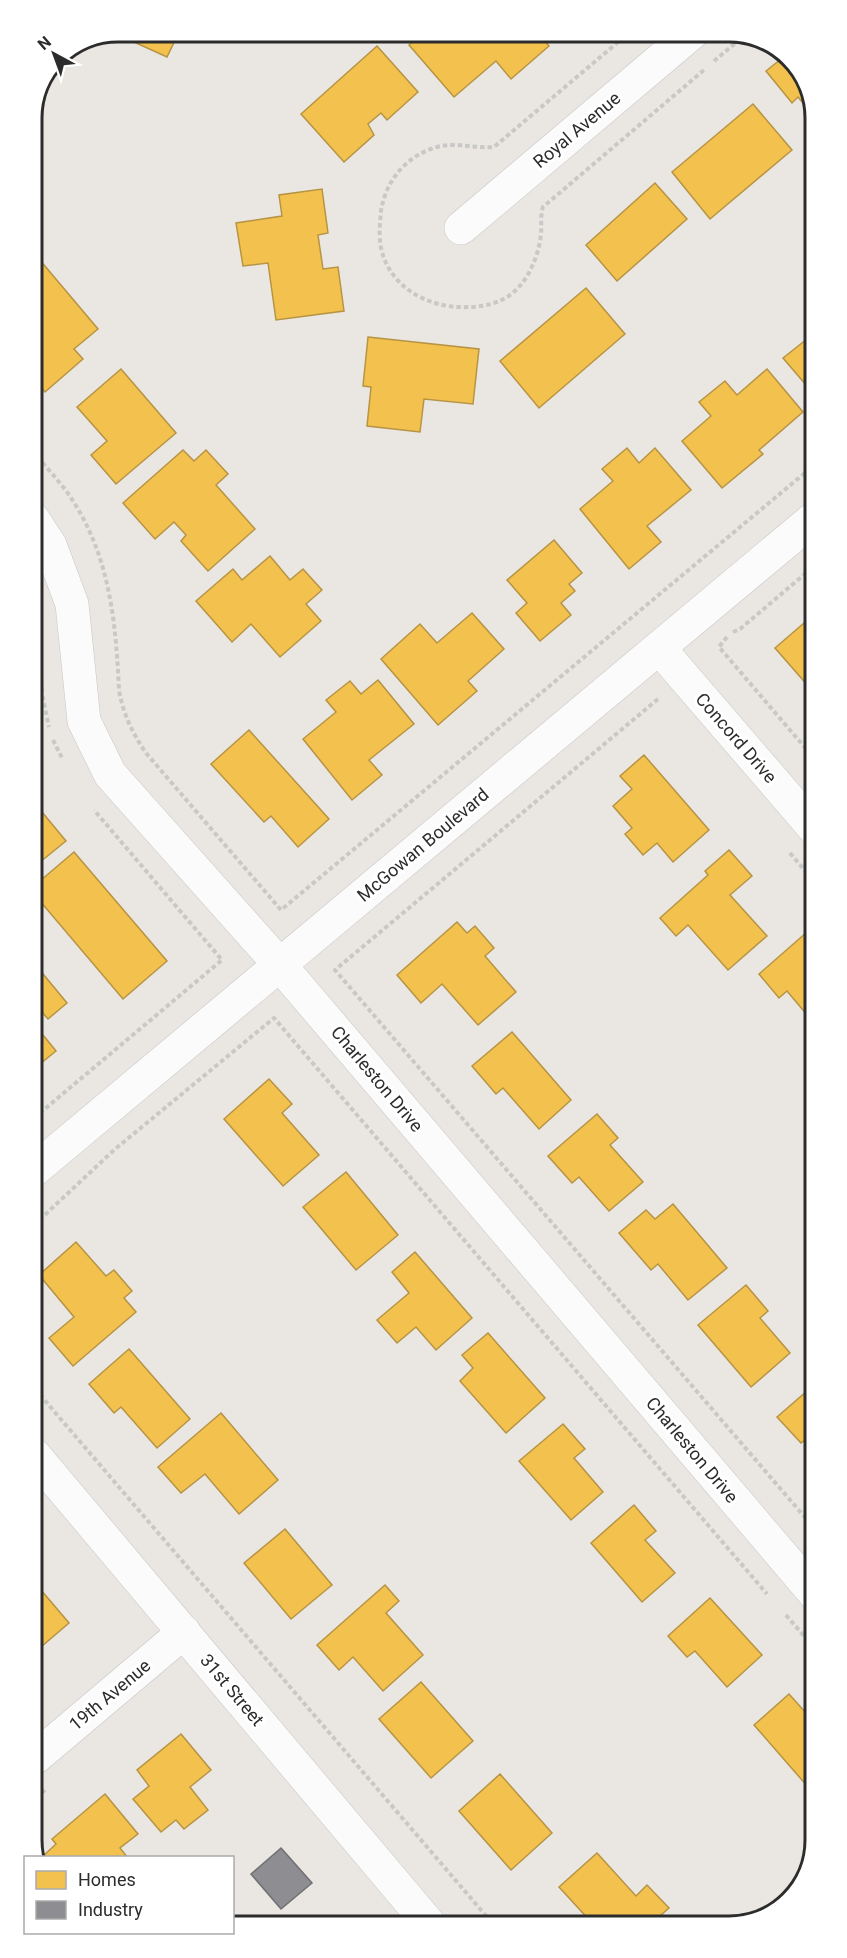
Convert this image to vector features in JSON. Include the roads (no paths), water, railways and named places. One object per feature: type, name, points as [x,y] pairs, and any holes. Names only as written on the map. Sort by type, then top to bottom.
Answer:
[{"type":"street","name":"Royal Avenue","points":[[461,228],[681,42]]},
{"type":"street","name":"McGowan Boulevard","points":[[42,1163],[805,526]]},
{"type":"street","name":"Charleston Drive","points":[[42,533],[50,545],[72,604],[84,721],[110,774],[279,964],[805,1582]]},
{"type":"street","name":"Concord Drive","points":[[659,648],[805,818]]},
{"type":"street","name":"31st Street","points":[[42,1464],[422,1916]]},
{"type":"street","name":"19th Avenue","points":[[42,1752],[184,1632]]}]
